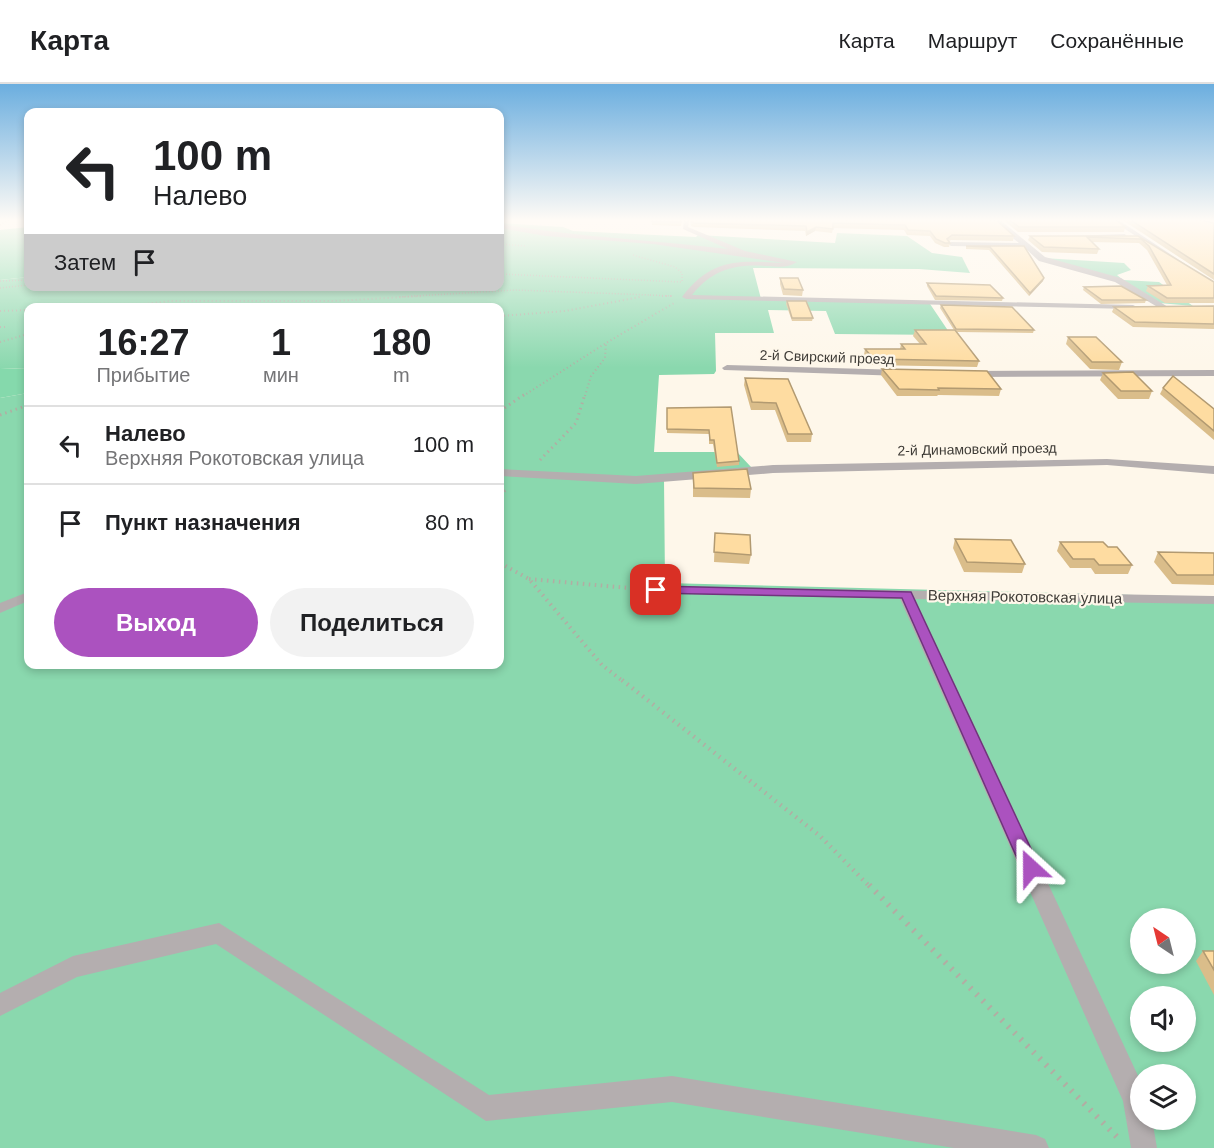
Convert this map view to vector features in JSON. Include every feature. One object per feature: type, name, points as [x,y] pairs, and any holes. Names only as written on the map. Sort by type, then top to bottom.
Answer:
[{"type":"street","points":[[686,297],[696,283],[718,269]]},
{"type":"street","points":[[1077,269],[1118,280],[1164,307]]},
{"type":"street","points":[[1189,269],[1214,286]]},
{"type":"street","points":[[686,297],[1174,307]]},
{"type":"street","name":"2-й Свирский проезд","points":[[727,368],[912,373]]},
{"type":"street","points":[[959,374],[1214,373]]},
{"type":"street","name":"2-й Динамовский проезд","points":[[504,473],[636,480],[740,470],[1107,462],[1214,470]]},
{"type":"street","name":"Верхняя Рокотовская улица","points":[[656,590],[1214,600]]},
{"type":"street","points":[[906,595],[1136,1100],[1144,1148]]},
{"type":"street","points":[[0,608],[24,598]]},
{"type":"street","points":[[0,1005],[73,967],[219,933],[486,1108],[672,1089],[1036,1148]]},
{"type":"path","points":[[677,269],[682,273],[686,297]]},
{"type":"path","points":[[504,274],[682,282]]},
{"type":"path","points":[[0,281],[24,280]]},
{"type":"path","points":[[0,288],[24,285]]},
{"type":"path","points":[[153,303],[333,301],[498,291]]},
{"type":"path","points":[[504,291],[686,297]]},
{"type":"path","points":[[504,316],[565,311],[651,295]]},
{"type":"path","points":[[504,408],[585,354],[655,312],[686,297]]},
{"type":"path","points":[[0,311],[24,310]]},
{"type":"path","points":[[0,327],[5,327]]},
{"type":"path","points":[[0,342],[24,335]]},
{"type":"path","points":[[504,492],[527,474],[576,423],[591,376],[605,358],[606,343]]},
{"type":"path","points":[[0,415],[24,406]]},
{"type":"path","points":[[504,565],[529,579],[602,665],[820,836],[1120,1140]]},
{"type":"path","points":[[529,579],[656,590]]},
{"type":"green space","points":[[0,269],[24,269],[24,277],[0,280]]},
{"type":"green space","points":[[504,269],[753,269],[761,299],[928,301],[951,335],[835,334],[826,311],[768,310],[774,333],[715,333],[716,371],[714,374],[659,375],[654,452],[737,452],[751,467],[745,473],[664,479],[665,583],[1214,597],[1214,1148],[0,1148],[0,398],[24,394],[24,669],[504,669],[504,303],[24,303],[24,369],[0,368],[0,280],[24,277],[24,291],[504,291]]},
{"type":"green space","points":[[861,269],[968,269],[970,273],[919,269]]},
{"type":"green space","points":[[1076,269],[1130,269],[1131,270],[1117,275],[1123,280],[1159,282],[1193,306],[1159,303],[1131,286]]},
{"type":"green space","points":[[0,368],[24,369],[24,394],[0,398]]},
{"type":"building","points":[[1009,269],[1038,269],[1044,278],[1030,293]]},
{"type":"building","points":[[1162,269],[1192,269],[1214,282],[1214,298],[1167,298],[1148,286],[1171,285]]},
{"type":"building","points":[[780,278],[798,278],[803,290],[784,289]]},
{"type":"building","points":[[927,283],[990,285],[1003,298],[936,296]]},
{"type":"building","points":[[1121,286],[1146,300],[1102,300],[1084,287]]},
{"type":"building","points":[[787,301],[806,301],[813,318],[792,318]]},
{"type":"building","points":[[941,305],[1012,307],[1034,330],[956,329]]},
{"type":"building","points":[[1214,306],[1214,324],[1135,322],[1114,307]]},
{"type":"building","points":[[915,330],[955,330],[979,361],[874,359],[865,349],[905,349],[901,344],[926,344]]},
{"type":"building","points":[[1068,337],[1096,337],[1122,362],[1092,362]]},
{"type":"building","points":[[882,369],[987,371],[1001,389],[899,389]]},
{"type":"building","points":[[1133,372],[1152,391],[1121,391],[1103,373]]},
{"type":"building","points":[[1173,376],[1214,409],[1214,431],[1163,388]]},
{"type":"building","points":[[745,378],[788,379],[812,434],[788,434],[776,403],[752,402]]},
{"type":"building","points":[[731,407],[739,461],[717,463],[714,440],[710,440],[709,430],[667,429],[667,408]]},
{"type":"building","points":[[747,469],[751,489],[694,488],[693,473]]},
{"type":"building","points":[[715,533],[750,535],[751,555],[714,552]]},
{"type":"building","points":[[955,539],[1011,540],[1025,564],[967,562]]},
{"type":"building","points":[[1060,542],[1103,542],[1108,547],[1117,547],[1132,565],[1099,565],[1094,559],[1073,559]]},
{"type":"building","points":[[1158,552],[1214,553],[1214,575],[1177,575]]},
{"type":"building","points":[[1203,951],[1214,951],[1214,970]]},
{"type":"route","points":[[656,590],[906,595],[1031,868]]}]
